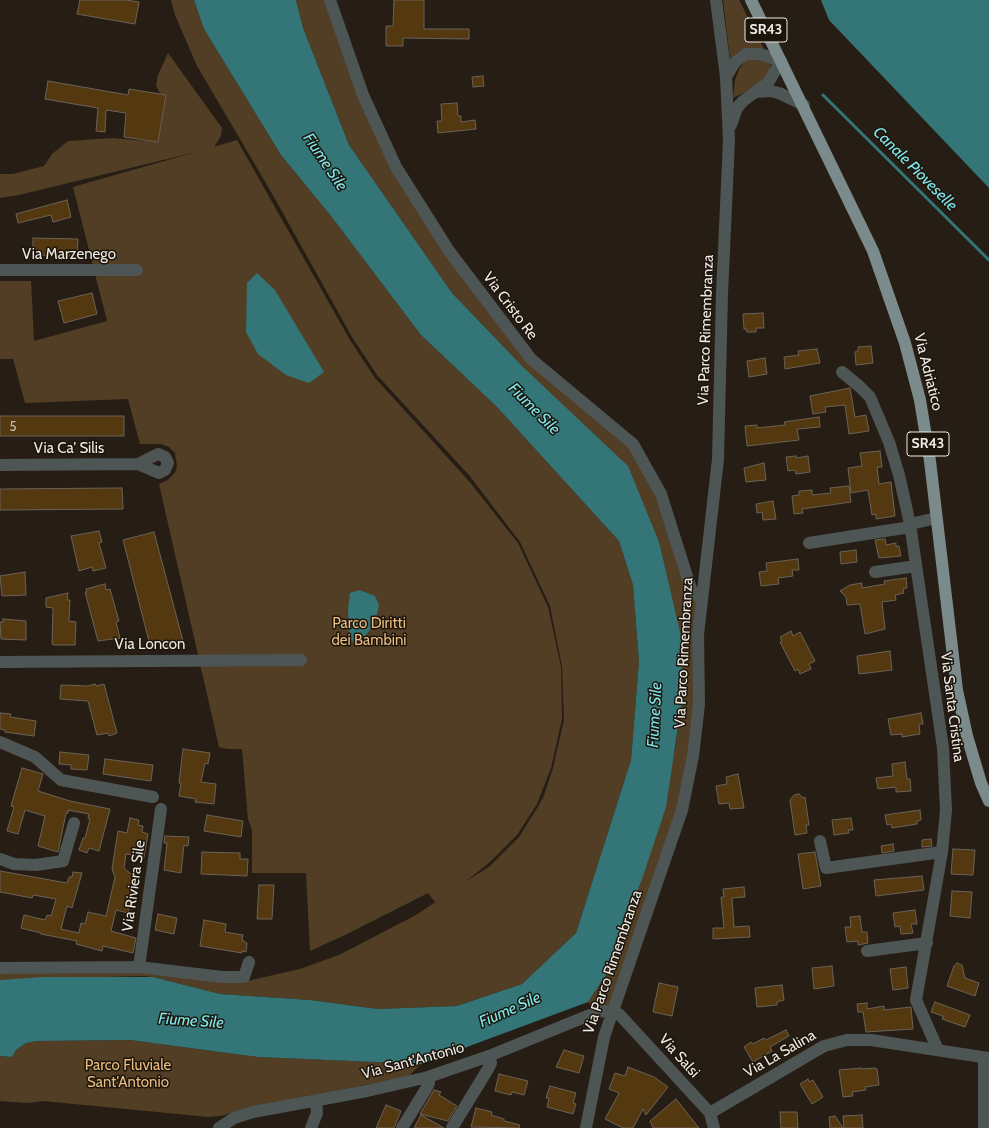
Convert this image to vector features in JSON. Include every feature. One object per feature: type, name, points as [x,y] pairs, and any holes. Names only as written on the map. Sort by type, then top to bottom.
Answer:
[{"type":"main road","name":"Via Adriatico","points":[[751,0],[804,105],[873,251],[890,296],[920,400],[930,461],[957,690],[967,736],[981,783],[989,802]]},
{"type":"street","name":"Via Cristo Re","points":[[330,0],[363,95],[396,167],[449,251],[531,360],[633,444],[661,494],[691,589],[697,596],[702,597]]},
{"type":"street","name":"Via Parco Rimembranza","points":[[716,0],[726,77],[729,140]]},
{"type":"street","points":[[726,77],[735,62],[746,54],[760,54],[781,61]]},
{"type":"street","name":"Via Parco Rimembranza","points":[[586,1128],[604,1037],[679,818],[685,797],[693,756],[699,704],[698,635],[718,459],[722,294],[729,140],[732,117],[736,108],[743,101],[757,92],[773,77],[781,61]]},
{"type":"street","points":[[757,92],[770,91],[779,93],[804,105]]},
{"type":"street","name":"Via Marzenego","points":[[0,270],[137,270]]},
{"type":"street","name":"Via Santa Cristina","points":[[842,372],[860,386],[870,397],[889,442],[895,462],[910,524],[943,748],[946,810],[942,852],[916,1000],[938,1050]]},
{"type":"street","name":"Via Ca' Silis","points":[[0,465],[138,464]]},
{"type":"street","points":[[808,543],[904,528],[910,524],[936,518]]},
{"type":"street","points":[[875,572],[916,566]]},
{"type":"street","name":"Via Loncon","points":[[0,662],[301,660]]},
{"type":"street","points":[[0,742],[35,757],[61,780],[153,797]]},
{"type":"street","name":"Via Riviera Sile","points":[[139,967],[160,809]]},
{"type":"street","points":[[0,859],[14,864],[36,865],[63,861],[74,823]]},
{"type":"street","points":[[820,841],[826,868],[942,852]]},
{"type":"street","points":[[867,951],[927,944]]},
{"type":"street","points":[[0,968],[139,967],[222,977],[244,977],[249,962]]},
{"type":"street","name":"Via Sant'Antonio","points":[[219,1128],[234,1118],[253,1112],[428,1077],[489,1056],[597,1012],[613,1012]]},
{"type":"street","name":"Via Salsi","points":[[613,1012],[619,1014],[710,1113],[714,1128]]},
{"type":"street","name":"Via La Salina","points":[[710,1113],[824,1046],[847,1040],[871,1040],[987,1058]]},
{"type":"street","points":[[452,1128],[488,1069],[491,1063],[489,1056]]},
{"type":"street","points":[[984,1128],[987,1058]]},
{"type":"street","points":[[402,1128],[426,1089],[429,1083],[428,1077]]},
{"type":"street","points":[[311,1128],[317,1113],[316,1100]]},
{"type":"green space","name":"Parco Diritti dei Bambini","points":[[171,0],[194,0],[204,29],[281,155],[331,216],[421,335],[497,407],[619,541],[633,585],[639,662],[631,760],[576,933],[522,984],[457,1006],[378,1009],[310,1000],[220,994],[153,977],[142,976],[0,980],[0,972],[143,971],[243,982],[300,969],[339,955],[416,915],[443,897],[435,902],[428,893],[310,951],[306,873],[252,873],[252,830],[248,819],[242,749],[227,749],[219,747],[159,484],[168,480],[176,471],[177,466],[175,453],[169,447],[161,444],[140,444],[128,399],[25,403],[13,359],[0,359],[0,281],[31,281],[34,341],[107,321],[73,187],[196,152],[19,195],[0,198],[0,174],[13,174],[44,166],[52,154],[68,141],[113,138],[158,142],[166,96],[161,95],[156,86],[158,75],[168,53],[222,128],[221,136],[214,147],[237,140],[350,340],[375,378],[468,480],[518,543],[548,607],[561,667],[562,719],[551,768],[537,804],[517,835],[490,862],[465,882],[489,867],[519,837],[536,810],[543,798],[553,768],[564,720],[562,666],[550,606],[520,542],[469,475],[377,375],[352,337],[270,190],[197,66],[175,15]]},
{"type":"green space","points":[[296,0],[330,0],[396,167],[531,359],[633,444],[661,494],[697,596],[693,756],[613,1012],[597,1012],[588,1002],[607,973],[675,749],[683,693],[681,636],[524,368],[452,293],[349,145],[303,28]]},
{"type":"green space","points":[[723,0],[739,0],[764,49],[743,49],[730,58]]},
{"type":"green space","points":[[753,58],[771,63],[769,74],[754,88],[733,98],[735,80],[740,67],[748,59]]},
{"type":"green space","name":"Parco Fluviale Sant'Antonio","points":[[130,1040],[258,1057],[421,1064],[408,1077],[254,1106],[221,1116],[209,1117],[43,1101],[27,1103],[0,1101],[0,1056],[12,1057],[16,1050],[26,1043],[37,1041]]},
{"type":"water","name":"Fiume Sile","points":[[194,0],[296,0],[303,28],[349,145],[452,293],[524,368],[628,466],[659,542],[681,636],[683,693],[666,807],[643,876],[607,973],[588,1002],[421,1064],[258,1057],[130,1040],[37,1041],[26,1043],[16,1050],[12,1057],[0,1056],[0,980],[43,977],[153,977],[220,994],[310,1000],[378,1009],[457,1006],[522,984],[576,933],[631,760],[639,662],[633,585],[619,541],[497,407],[421,335],[331,216],[281,155],[204,29]]},
{"type":"water","points":[[821,0],[989,0],[989,188],[829,20]]},
{"type":"water","points":[[257,273],[275,290],[324,372],[309,383],[286,375],[258,354],[246,332],[247,283]]},
{"type":"water","points":[[359,590],[375,596],[379,605],[375,623],[362,640],[356,644],[349,639],[348,609],[350,593]]},
{"type":"building","points":[[80,0],[126,0],[139,2],[135,24],[77,14]]},
{"type":"building","points":[[394,0],[424,0],[424,29],[469,29],[469,39],[403,38],[403,46],[386,46],[386,26],[393,26]]},
{"type":"building","points":[[483,76],[484,86],[473,87],[472,77]]},
{"type":"building","points":[[48,81],[128,95],[129,89],[166,95],[158,142],[124,137],[126,113],[106,110],[105,132],[96,131],[98,108],[45,99]]},
{"type":"building","points":[[457,103],[458,116],[461,116],[461,122],[475,120],[476,129],[438,133],[437,121],[442,121],[441,104]]},
{"type":"building","points":[[67,200],[71,217],[53,222],[51,215],[18,223],[16,214]]},
{"type":"building","points":[[33,238],[78,239],[77,256],[33,255]]},
{"type":"building","points":[[92,293],[97,314],[64,323],[58,301]]},
{"type":"building","points":[[763,313],[764,328],[756,328],[756,332],[747,332],[746,329],[744,329],[743,314]]},
{"type":"building","points":[[871,346],[873,363],[856,365],[855,352],[858,351],[858,347]]},
{"type":"building","points":[[817,349],[820,363],[785,369],[784,357],[799,355],[798,351]]},
{"type":"building","points":[[765,358],[767,374],[749,377],[747,361]]},
{"type":"building","points":[[850,388],[855,417],[866,415],[869,431],[849,434],[845,405],[825,407],[826,412],[813,414],[810,396]]},
{"type":"building","points":[[0,416],[124,416],[124,436],[0,436]]},
{"type":"building","points":[[819,417],[820,427],[797,429],[799,440],[747,446],[745,426],[757,425],[757,428],[785,425],[784,422]]},
{"type":"building","points":[[880,451],[882,467],[877,467],[879,484],[891,482],[895,516],[876,519],[876,514],[872,515],[868,490],[851,493],[848,468],[862,466],[860,453]]},
{"type":"building","points":[[796,456],[796,458],[808,456],[810,472],[796,474],[795,470],[788,471],[786,457]]},
{"type":"building","points":[[764,463],[766,480],[746,482],[744,468]]},
{"type":"building","points":[[849,486],[851,502],[802,509],[803,513],[794,514],[792,496],[799,495],[799,491],[812,490],[812,495],[831,493],[830,488]]},
{"type":"building","points":[[122,488],[123,509],[0,510],[0,489]]},
{"type":"building","points":[[773,501],[776,519],[763,520],[762,512],[757,513],[756,504]]},
{"type":"building","points":[[99,531],[102,542],[99,543],[106,568],[93,571],[92,567],[79,571],[71,536]]},
{"type":"building","points":[[154,532],[183,641],[164,646],[163,641],[150,645],[123,540]]},
{"type":"building","points":[[885,539],[886,545],[896,543],[896,547],[899,546],[901,556],[879,558],[875,540]]},
{"type":"building","points":[[856,550],[857,562],[841,564],[840,552]]},
{"type":"building","points":[[798,559],[799,570],[792,570],[793,576],[778,578],[779,584],[761,586],[759,572],[767,571],[766,563]]},
{"type":"building","points":[[25,572],[26,595],[2,596],[0,576]]},
{"type":"building","points":[[906,578],[907,588],[903,589],[904,593],[895,595],[896,600],[882,602],[885,629],[865,634],[860,604],[847,605],[846,597],[840,591],[850,585],[862,583],[862,588],[885,584],[884,581]]},
{"type":"building","points":[[105,584],[106,590],[110,589],[119,621],[116,622],[120,638],[98,641],[85,592],[87,592],[86,589]]},
{"type":"building","points":[[68,593],[67,600],[70,600],[69,621],[76,622],[75,645],[54,645],[52,644],[53,608],[46,607],[46,598]]},
{"type":"building","points":[[3,619],[26,621],[26,640],[1,639],[0,622],[3,622]]},
{"type":"building","points":[[791,631],[793,636],[800,632],[815,661],[809,664],[811,669],[800,674],[798,669],[795,671],[780,642],[782,641],[780,637]]},
{"type":"building","points":[[890,651],[892,670],[859,674],[857,656]]},
{"type":"building","points":[[95,684],[96,686],[104,684],[117,733],[109,736],[108,733],[97,735],[88,701],[60,699],[61,685],[88,686]]},
{"type":"building","points":[[0,713],[11,714],[10,717],[36,721],[34,736],[5,732],[5,730],[0,729]]},
{"type":"building","points":[[921,713],[923,724],[919,724],[920,734],[902,737],[902,734],[891,735],[888,719]]},
{"type":"building","points":[[183,749],[210,753],[208,764],[205,763],[201,782],[216,784],[214,804],[195,802],[196,799],[179,796]]},
{"type":"building","points":[[60,752],[89,755],[87,770],[71,769],[71,765],[59,764]]},
{"type":"building","points":[[105,759],[153,765],[151,781],[103,774]]},
{"type":"building","points":[[905,762],[907,779],[910,779],[911,791],[896,792],[896,787],[878,789],[876,778],[893,776],[892,764]]},
{"type":"building","points":[[22,768],[43,774],[38,791],[70,801],[110,809],[99,851],[89,848],[87,853],[79,850],[83,838],[85,838],[90,819],[88,818],[89,814],[68,810],[68,813],[66,813],[58,852],[38,846],[45,816],[25,810],[18,834],[7,831],[14,807],[11,806]]},
{"type":"building","points":[[738,774],[744,808],[730,809],[729,803],[719,804],[716,786],[727,784],[726,777]]},
{"type":"building","points":[[799,794],[803,798],[805,797],[809,825],[806,825],[807,833],[795,835],[790,800],[794,795]]},
{"type":"building","points":[[920,810],[921,820],[917,821],[917,824],[892,828],[891,824],[887,825],[885,815]]},
{"type":"building","points":[[207,815],[243,821],[241,837],[204,831]]},
{"type":"building","points":[[130,818],[139,820],[138,825],[143,826],[142,832],[148,834],[144,857],[126,854],[124,868],[140,882],[133,890],[128,913],[116,910],[111,931],[136,938],[133,953],[103,946],[102,951],[76,944],[77,941],[41,934],[21,928],[24,915],[45,920],[47,915],[51,916],[56,899],[33,895],[32,898],[0,892],[0,871],[67,883],[69,877],[72,877],[73,872],[82,873],[72,908],[67,906],[61,929],[79,933],[81,923],[85,924],[88,912],[106,916],[115,877],[112,869],[118,831],[127,833]]},
{"type":"building","points":[[851,818],[853,830],[848,830],[849,833],[834,835],[832,820]]},
{"type":"building","points":[[165,836],[189,837],[188,846],[184,845],[181,873],[164,870],[167,843],[164,843]]},
{"type":"building","points":[[931,839],[932,846],[922,847],[922,840]]},
{"type":"building","points":[[893,844],[894,851],[882,853],[881,846]]},
{"type":"building","points":[[953,849],[975,850],[973,875],[951,874]]},
{"type":"building","points":[[202,852],[240,853],[240,859],[248,859],[247,876],[201,874]]},
{"type":"building","points":[[815,852],[821,886],[803,889],[798,854]]},
{"type":"building","points":[[922,876],[924,890],[876,896],[874,880]]},
{"type":"building","points":[[259,885],[274,885],[272,919],[257,919]]},
{"type":"building","points":[[744,887],[745,897],[732,898],[734,927],[749,926],[750,937],[713,939],[713,928],[724,928],[721,897],[724,897],[723,889]]},
{"type":"building","points":[[952,891],[972,892],[970,918],[950,916]]},
{"type":"building","points":[[915,910],[917,924],[911,924],[913,933],[901,934],[900,926],[895,927],[893,913]]},
{"type":"building","points":[[158,914],[177,918],[174,934],[155,930]]},
{"type":"building","points":[[860,916],[862,932],[867,932],[868,943],[858,945],[858,941],[847,942],[845,927],[851,927],[850,917]]},
{"type":"building","points":[[204,920],[226,924],[225,932],[243,935],[242,940],[247,943],[246,952],[242,951],[242,953],[200,946]]},
{"type":"building","points":[[957,963],[962,965],[965,978],[979,983],[975,996],[947,986],[954,966]]},
{"type":"building","points":[[832,966],[834,986],[814,989],[812,968]]},
{"type":"building","points":[[906,967],[908,988],[893,990],[890,969]]},
{"type":"building","points":[[659,983],[678,987],[672,1016],[653,1012]]},
{"type":"building","points":[[782,985],[784,1000],[777,1002],[777,1005],[757,1007],[755,988]]},
{"type":"building","points":[[935,1002],[970,1015],[965,1027],[942,1019],[943,1016],[931,1012]]},
{"type":"building","points":[[867,1003],[867,1009],[884,1006],[884,1010],[911,1007],[913,1029],[866,1032],[863,1012],[858,1012],[857,1004]]},
{"type":"building","points":[[786,1030],[789,1036],[770,1047],[772,1051],[753,1062],[744,1047],[751,1042],[753,1044],[764,1038],[766,1040]]},
{"type":"building","points":[[564,1050],[584,1056],[579,1073],[556,1067]]},
{"type":"building","points":[[628,1067],[654,1077],[668,1087],[646,1115],[643,1109],[633,1128],[623,1128],[605,1119],[619,1093],[609,1089],[615,1073],[625,1076]]},
{"type":"building","points":[[861,1068],[877,1069],[879,1085],[865,1087],[866,1090],[852,1092],[853,1096],[843,1097],[839,1070]]},
{"type":"building","points":[[499,1074],[528,1081],[524,1095],[512,1092],[511,1095],[495,1091]]},
{"type":"building","points":[[808,1079],[809,1082],[813,1080],[823,1097],[812,1104],[800,1084]]},
{"type":"building","points":[[550,1086],[576,1093],[573,1103],[576,1104],[573,1114],[547,1107],[549,1098],[546,1098]]},
{"type":"building","points":[[434,1090],[441,1092],[439,1095],[457,1106],[448,1121],[420,1114]]},
{"type":"building","points":[[676,1099],[699,1128],[653,1128],[650,1121]]},
{"type":"building","points":[[386,1105],[401,1111],[394,1128],[376,1128]]},
{"type":"building","points":[[476,1108],[492,1112],[491,1115],[504,1119],[504,1121],[520,1125],[519,1128],[471,1127]]},
{"type":"building","points":[[780,1112],[797,1112],[798,1128],[781,1128]]},
{"type":"building","points":[[421,1115],[444,1128],[414,1128]]},
{"type":"building","points":[[862,1115],[863,1128],[844,1128],[843,1116]]},
{"type":"building","points":[[835,1116],[843,1128],[830,1128],[829,1117]]},
{"type":"waterway","name":"Canale Pioveselle","points":[[823,95],[989,260]]}]
